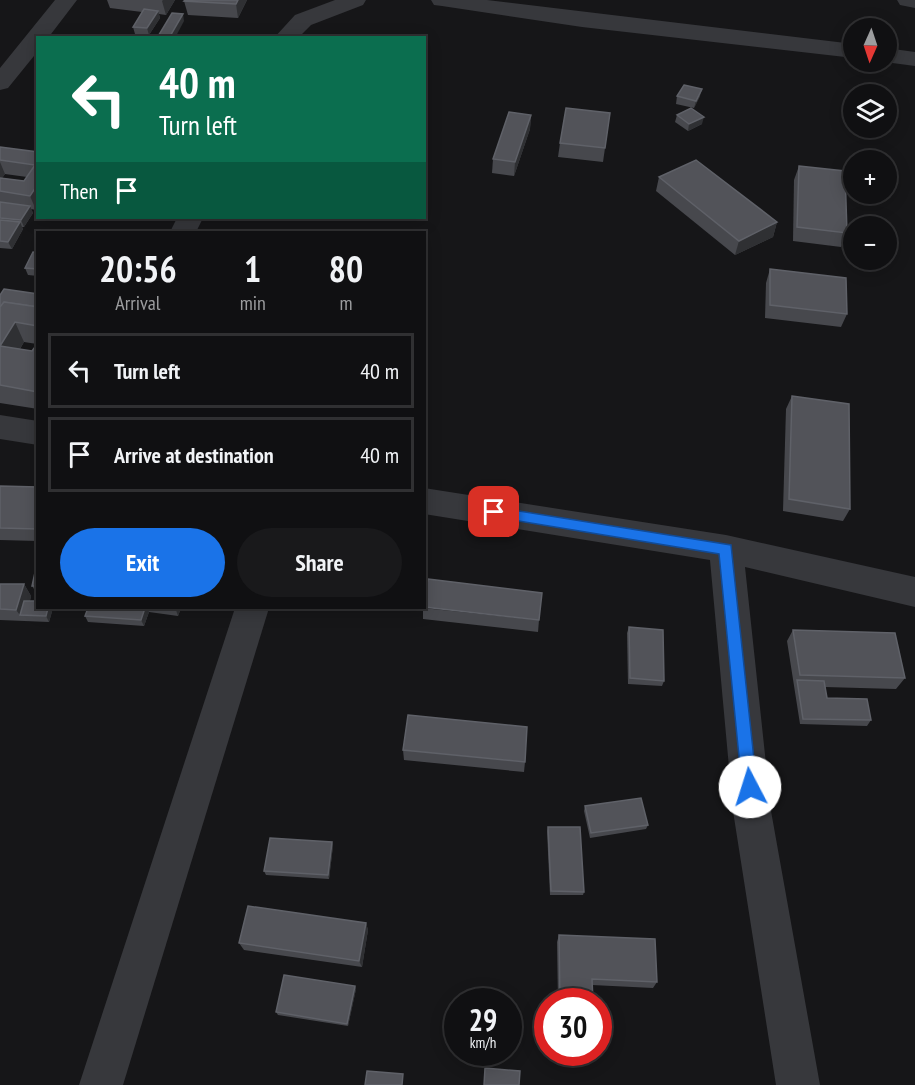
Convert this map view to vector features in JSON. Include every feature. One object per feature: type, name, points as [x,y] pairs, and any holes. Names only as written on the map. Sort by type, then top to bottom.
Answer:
[{"type":"street","points":[[0,83],[20,41],[66,0]]},
{"type":"street","points":[[287,36],[303,20],[354,0]]},
{"type":"street","points":[[442,0],[584,10],[843,49]]},
{"type":"street","points":[[908,0],[915,2]]},
{"type":"street","points":[[897,57],[915,59]]},
{"type":"street","points":[[0,427],[36,433]]},
{"type":"street","points":[[426,501],[726,549],[915,592]]},
{"type":"street","points":[[726,549],[752,811],[798,1085]]},
{"type":"street","points":[[101,1085],[252,609]]},
{"type":"building","points":[[185,0],[238,0],[236,4]]},
{"type":"building","points":[[144,9],[158,11],[147,28],[133,27]]},
{"type":"building","points":[[172,13],[183,14],[170,36],[158,36]]},
{"type":"building","points":[[684,85],[702,89],[696,101],[677,96]]},
{"type":"building","points":[[566,108],[610,113],[605,148],[560,143]]},
{"type":"building","points":[[691,108],[704,117],[689,124],[677,115]]},
{"type":"building","points":[[509,112],[531,115],[515,162],[493,159]]},
{"type":"building","points":[[0,147],[36,152],[36,187],[30,196],[0,191],[0,178],[24,181],[35,165],[0,160]]},
{"type":"building","points":[[696,160],[777,222],[739,241],[659,177]]},
{"type":"building","points":[[799,166],[843,171],[843,204],[846,204],[846,216],[843,216],[843,233],[797,227]]},
{"type":"building","points":[[0,202],[30,206],[21,220],[0,218]]},
{"type":"building","points":[[0,220],[20,222],[8,242],[0,241]]},
{"type":"building","points":[[33,252],[36,253],[36,269],[25,268]]},
{"type":"building","points":[[770,269],[846,278],[847,314],[770,305]]},
{"type":"building","points":[[4,289],[36,294],[36,307],[4,302],[0,306],[0,295]]},
{"type":"building","points":[[4,302],[36,307],[36,326],[15,322],[0,346],[0,307]]},
{"type":"building","points":[[0,346],[32,351],[36,346],[36,392],[0,385]]},
{"type":"building","points":[[792,396],[849,404],[850,509],[789,499]]},
{"type":"building","points":[[0,486],[36,487],[36,529],[0,528]]},
{"type":"building","points":[[36,568],[36,586],[32,586]]},
{"type":"building","points":[[428,579],[542,593],[539,620],[426,607]]},
{"type":"building","points":[[0,584],[24,584],[16,610],[0,609]]},
{"type":"building","points":[[24,601],[36,601],[36,609],[48,609],[46,616],[20,615]]},
{"type":"building","points":[[88,609],[145,609],[141,620],[85,616]]},
{"type":"building","points":[[629,627],[663,630],[664,681],[630,678]]},
{"type":"building","points":[[793,630],[895,633],[905,678],[800,675]]},
{"type":"building","points":[[797,680],[824,681],[827,698],[867,699],[871,720],[803,719]]},
{"type":"building","points":[[408,715],[527,727],[525,762],[403,750]]},
{"type":"building","points":[[641,798],[648,825],[591,833],[585,806]]},
{"type":"building","points":[[548,827],[580,827],[584,892],[551,891]]},
{"type":"building","points":[[270,838],[332,842],[328,875],[264,871]]},
{"type":"building","points":[[248,906],[366,923],[359,961],[239,943]]},
{"type":"building","points":[[559,935],[655,939],[657,982],[592,979],[592,988],[560,988]]},
{"type":"building","points":[[284,975],[355,986],[347,1024],[276,1012]]},
{"type":"building","points":[[485,1068],[520,1071],[519,1085],[484,1085]]},
{"type":"building","points":[[367,1071],[403,1074],[402,1085],[365,1085]]},
{"type":"route","points":[[494,512],[726,549],[750,787]]}]
